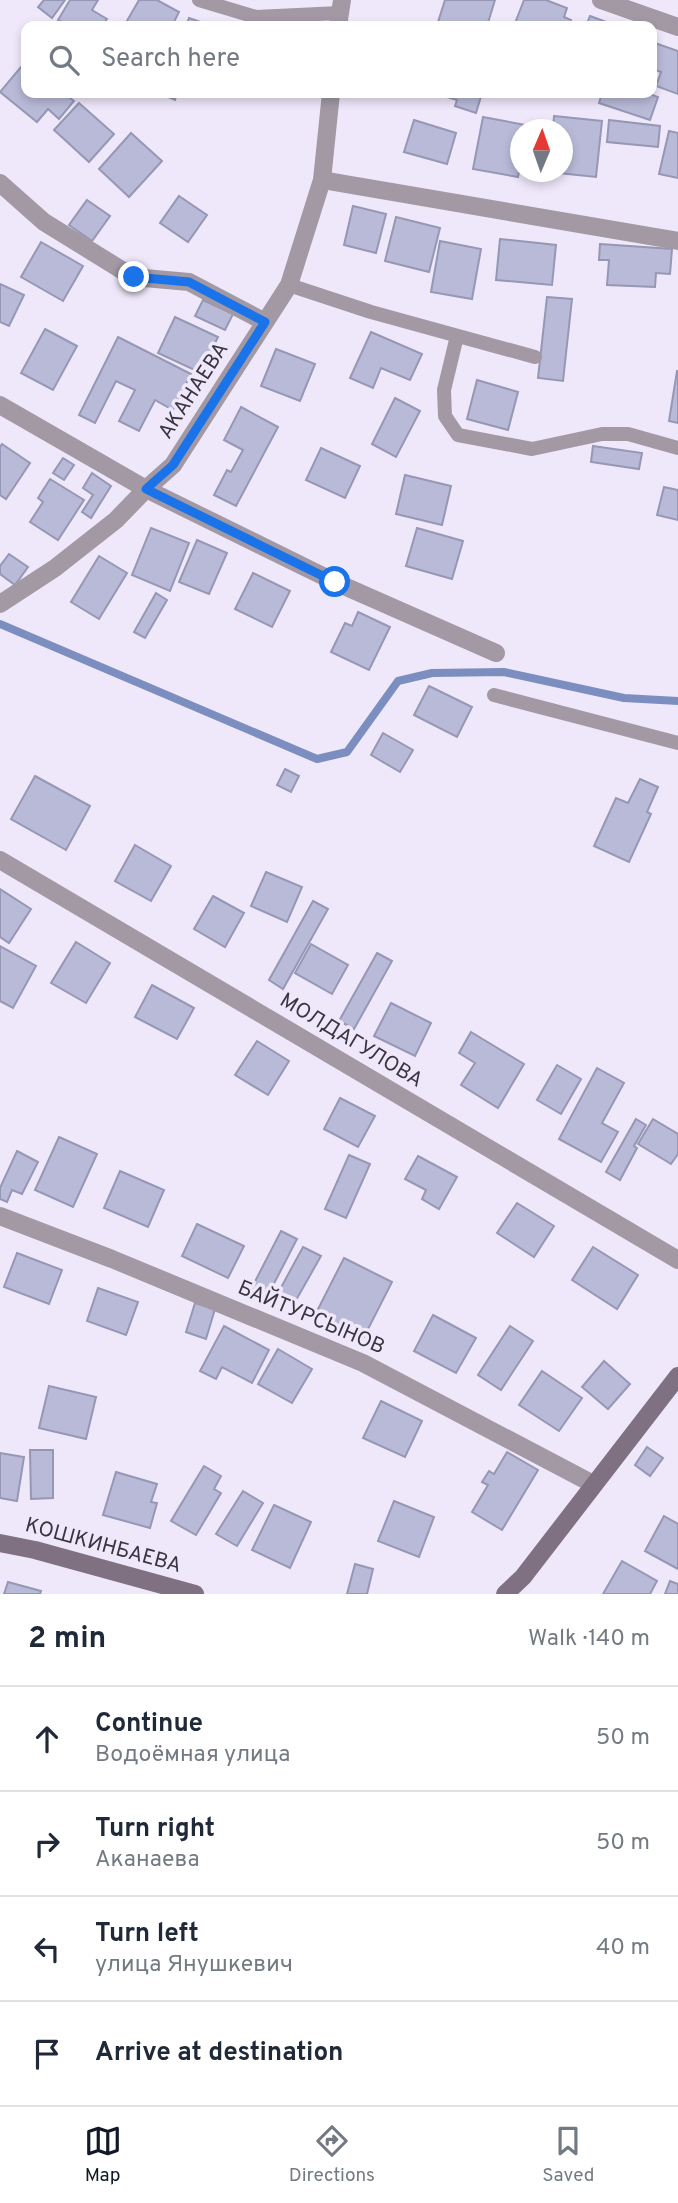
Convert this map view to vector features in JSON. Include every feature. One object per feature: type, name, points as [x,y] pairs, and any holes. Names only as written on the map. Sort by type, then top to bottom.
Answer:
[{"type":"main road","points":[[505,1594],[523,1577],[678,1376]]},
{"type":"main road","name":"КОШКИНБАЕВА","points":[[0,1543],[195,1594]]},
{"type":"street","points":[[601,0],[678,27]]},
{"type":"street","name":"АКАНАЕВА","points":[[0,604],[55,568],[116,520],[173,465],[289,285],[322,180],[330,98]]},
{"type":"street","points":[[322,180],[678,242]]},
{"type":"street","points":[[0,183],[44,222],[134,277],[189,282],[265,322]]},
{"type":"street","points":[[0,405],[146,489],[335,582],[496,653]]},
{"type":"street","name":"МОЛДАГУЛОВА","points":[[0,860],[678,1260]]},
{"type":"street","name":"БАЙТУРСЫНОВ","points":[[0,1216],[363,1363],[593,1484]]},
{"type":"lane","points":[[199,0],[256,17],[340,13]]},
{"type":"lane","points":[[289,285],[371,312],[535,357]]},
{"type":"lane","points":[[457,336],[444,390],[445,416],[458,435],[532,449],[602,434],[628,433],[678,447]]},
{"type":"lane","points":[[494,695],[678,743]]},
{"type":"building","points":[[44,0],[65,0],[52,18],[38,7]]},
{"type":"building","points":[[70,0],[98,0],[92,10],[107,19],[106,21],[58,20]]},
{"type":"building","points":[[139,0],[157,0],[179,12],[174,21],[127,21]]},
{"type":"building","points":[[445,0],[495,0],[489,21],[438,21]]},
{"type":"building","points":[[524,0],[546,0],[567,8],[564,17],[571,20],[571,21],[516,21]]},
{"type":"building","points":[[590,16],[604,21],[588,21]]},
{"type":"building","points":[[657,44],[678,51],[678,94],[657,86],[661,72],[657,71]]},
{"type":"building","points":[[21,67],[21,98],[70,98],[74,101],[59,119],[48,109],[37,122],[0,92]]},
{"type":"building","points":[[658,97],[650,120],[599,103],[600,98]]},
{"type":"building","points":[[450,98],[480,98],[476,113],[455,106],[457,100]]},
{"type":"building","points":[[79,103],[114,134],[89,162],[54,130]]},
{"type":"building","points":[[554,116],[602,121],[596,177],[573,175],[573,119],[554,119]]},
{"type":"building","points":[[483,117],[510,122],[510,176],[473,169]]},
{"type":"building","points":[[414,120],[456,133],[447,164],[404,152]]},
{"type":"building","points":[[609,120],[660,126],[658,147],[607,142]]},
{"type":"building","points":[[669,131],[678,133],[678,178],[659,174]]},
{"type":"building","points":[[131,133],[162,161],[129,197],[99,169]]},
{"type":"building","points":[[179,196],[207,215],[188,242],[160,223]]},
{"type":"building","points":[[87,200],[110,216],[92,241],[69,225]]},
{"type":"building","points":[[353,206],[386,214],[376,253],[344,245]]},
{"type":"building","points":[[396,217],[440,228],[429,272],[385,261]]},
{"type":"building","points":[[500,239],[556,245],[552,285],[496,280]]},
{"type":"building","points":[[440,241],[481,249],[472,299],[431,292]]},
{"type":"building","points":[[41,242],[83,266],[63,301],[21,277]]},
{"type":"building","points":[[600,244],[672,249],[670,274],[656,273],[655,287],[607,285],[609,260],[599,260]]},
{"type":"building","points":[[0,284],[24,295],[9,326],[0,322]]},
{"type":"building","points":[[547,297],[572,299],[563,381],[538,378]]},
{"type":"building","points":[[203,300],[233,314],[225,330],[195,316]]},
{"type":"building","points":[[175,317],[218,337],[201,373],[158,353]]},
{"type":"building","points":[[45,329],[77,346],[53,390],[21,373]]},
{"type":"building","points":[[371,332],[422,354],[410,380],[381,368],[373,388],[350,378]]},
{"type":"building","points":[[118,337],[191,374],[173,410],[155,400],[139,431],[119,421],[135,390],[116,381],[95,423],[79,415]]},
{"type":"building","points":[[276,349],[315,364],[300,401],[261,386]]},
{"type":"building","points":[[678,371],[678,423],[669,421]]},
{"type":"building","points":[[477,380],[518,392],[508,430],[467,419]]},
{"type":"building","points":[[395,398],[420,411],[396,457],[372,444]]},
{"type":"building","points":[[241,407],[278,427],[236,506],[214,495],[227,470],[231,472],[243,450],[224,440]]},
{"type":"building","points":[[2,444],[30,463],[6,499],[0,495]]},
{"type":"building","points":[[593,446],[642,453],[639,469],[591,462]]},
{"type":"building","points":[[321,448],[360,466],[345,498],[306,480]]},
{"type":"building","points":[[63,458],[74,465],[64,480],[53,473]]},
{"type":"building","points":[[92,473],[111,486],[91,518],[82,512],[93,495],[83,488]]},
{"type":"building","points":[[405,475],[451,486],[442,525],[396,514]]},
{"type":"building","points":[[50,479],[84,500],[58,540],[30,522],[43,502],[38,498]]},
{"type":"building","points":[[664,487],[678,490],[678,520],[657,515]]},
{"type":"building","points":[[151,528],[189,543],[170,591],[132,575]]},
{"type":"building","points":[[417,528],[463,541],[452,579],[406,566]]},
{"type":"building","points":[[197,540],[227,553],[209,594],[179,582]]},
{"type":"building","points":[[9,554],[28,567],[15,585],[0,574],[0,566]]},
{"type":"building","points":[[99,556],[127,573],[99,619],[71,602]]},
{"type":"building","points":[[253,573],[290,591],[272,627],[235,609]]},
{"type":"building","points":[[156,593],[167,600],[145,638],[134,632]]},
{"type":"building","points":[[358,612],[390,627],[369,670],[331,652],[345,623],[352,626]]},
{"type":"building","points":[[429,686],[472,707],[457,737],[414,715]]},
{"type":"building","points":[[383,733],[413,750],[400,772],[371,755]]},
{"type":"building","points":[[285,769],[299,776],[291,792],[277,785]]},
{"type":"building","points":[[35,776],[90,806],[66,850],[11,819]]},
{"type":"building","points":[[640,779],[658,787],[647,812],[651,814],[629,862],[594,846],[616,798],[628,803]]},
{"type":"building","points":[[135,845],[171,866],[151,901],[115,881]]},
{"type":"building","points":[[266,872],[302,887],[287,922],[251,906]]},
{"type":"building","points":[[0,889],[31,909],[9,943],[0,937]]},
{"type":"building","points":[[213,896],[244,913],[225,947],[194,929]]},
{"type":"building","points":[[313,901],[328,909],[283,989],[269,980]]},
{"type":"building","points":[[76,942],[110,963],[86,1003],[51,983]]},
{"type":"building","points":[[311,944],[348,965],[332,994],[295,973]]},
{"type":"building","points":[[0,946],[36,966],[13,1008],[0,1001]]},
{"type":"building","points":[[377,953],[392,961],[354,1029],[339,1021]]},
{"type":"building","points":[[152,985],[194,1008],[177,1039],[135,1017]]},
{"type":"building","points":[[391,1003],[431,1023],[415,1056],[374,1036]]},
{"type":"building","points":[[471,1032],[524,1064],[498,1108],[461,1085],[475,1063],[459,1053]]},
{"type":"building","points":[[257,1041],[289,1061],[268,1095],[235,1075]]},
{"type":"building","points":[[557,1065],[581,1079],[561,1114],[537,1100]]},
{"type":"building","points":[[597,1068],[624,1083],[602,1123],[618,1132],[601,1162],[559,1139]]},
{"type":"building","points":[[340,1098],[375,1116],[358,1147],[324,1129]]},
{"type":"building","points":[[636,1119],[646,1125],[620,1180],[606,1172]]},
{"type":"building","points":[[653,1119],[678,1134],[678,1154],[671,1164],[638,1144]]},
{"type":"building","points":[[59,1137],[97,1154],[73,1207],[35,1190]]},
{"type":"building","points":[[17,1151],[38,1162],[22,1194],[12,1190],[7,1202],[0,1199],[0,1188]]},
{"type":"building","points":[[349,1155],[370,1164],[346,1218],[325,1209]]},
{"type":"building","points":[[418,1156],[457,1177],[439,1209],[422,1199],[426,1190],[405,1179]]},
{"type":"building","points":[[120,1171],[164,1190],[148,1227],[104,1208]]},
{"type":"building","points":[[517,1203],[554,1226],[534,1257],[497,1233]]},
{"type":"building","points":[[197,1224],[244,1246],[228,1278],[182,1256]]},
{"type":"building","points":[[281,1231],[297,1239],[264,1303],[248,1295]]},
{"type":"building","points":[[303,1247],[321,1256],[295,1302],[278,1293]]},
{"type":"building","points":[[593,1247],[638,1275],[617,1309],[572,1280]]},
{"type":"building","points":[[17,1253],[62,1270],[49,1304],[4,1287]]},
{"type":"building","points":[[344,1258],[392,1282],[364,1337],[316,1313]]},
{"type":"building","points":[[98,1288],[138,1302],[126,1335],[87,1321]]},
{"type":"building","points":[[195,1303],[215,1309],[206,1339],[186,1332]]},
{"type":"building","points":[[433,1315],[476,1338],[456,1373],[414,1351]]},
{"type":"building","points":[[224,1326],[269,1350],[252,1383],[222,1367],[216,1379],[200,1371]]},
{"type":"building","points":[[510,1326],[533,1341],[501,1390],[478,1375]]},
{"type":"building","points":[[278,1349],[312,1369],[292,1403],[258,1384]]},
{"type":"building","points":[[604,1361],[630,1384],[608,1409],[582,1387]]},
{"type":"building","points":[[542,1371],[582,1398],[559,1431],[519,1405]]},
{"type":"building","points":[[49,1386],[96,1397],[86,1439],[39,1428]]},
{"type":"building","points":[[381,1401],[422,1421],[405,1457],[363,1438]]},
{"type":"building","points":[[647,1447],[663,1458],[650,1476],[635,1465]]},
{"type":"building","points":[[30,1450],[53,1450],[53,1498],[31,1499]]},
{"type":"building","points":[[507,1452],[538,1470],[502,1530],[472,1512],[488,1485],[482,1482],[489,1471],[494,1474]]},
{"type":"building","points":[[0,1453],[24,1457],[17,1501],[0,1498]]},
{"type":"building","points":[[204,1466],[221,1476],[214,1489],[221,1493],[196,1535],[171,1521]]},
{"type":"building","points":[[116,1472],[157,1484],[151,1502],[157,1503],[150,1528],[103,1515]]},
{"type":"building","points":[[243,1491],[263,1503],[237,1546],[216,1534]]},
{"type":"building","points":[[394,1501],[434,1517],[419,1557],[378,1541]]},
{"type":"building","points":[[274,1505],[311,1522],[290,1568],[252,1550]]},
{"type":"building","points":[[664,1516],[678,1524],[678,1569],[645,1551]]},
{"type":"building","points":[[622,1561],[657,1581],[650,1594],[603,1594]]},
{"type":"building","points":[[355,1564],[373,1569],[367,1594],[347,1594]]},
{"type":"building","points":[[670,1581],[678,1584],[678,1594],[665,1594]]},
{"type":"building","points":[[8,1582],[41,1591],[40,1594],[4,1594]]},
{"type":"waterway","points":[[0,624],[317,759],[347,752],[398,681],[432,673],[504,672],[624,698],[678,701]]},
{"type":"route","points":[[134,277],[189,282],[265,322],[173,465],[146,489],[335,582]]}]
